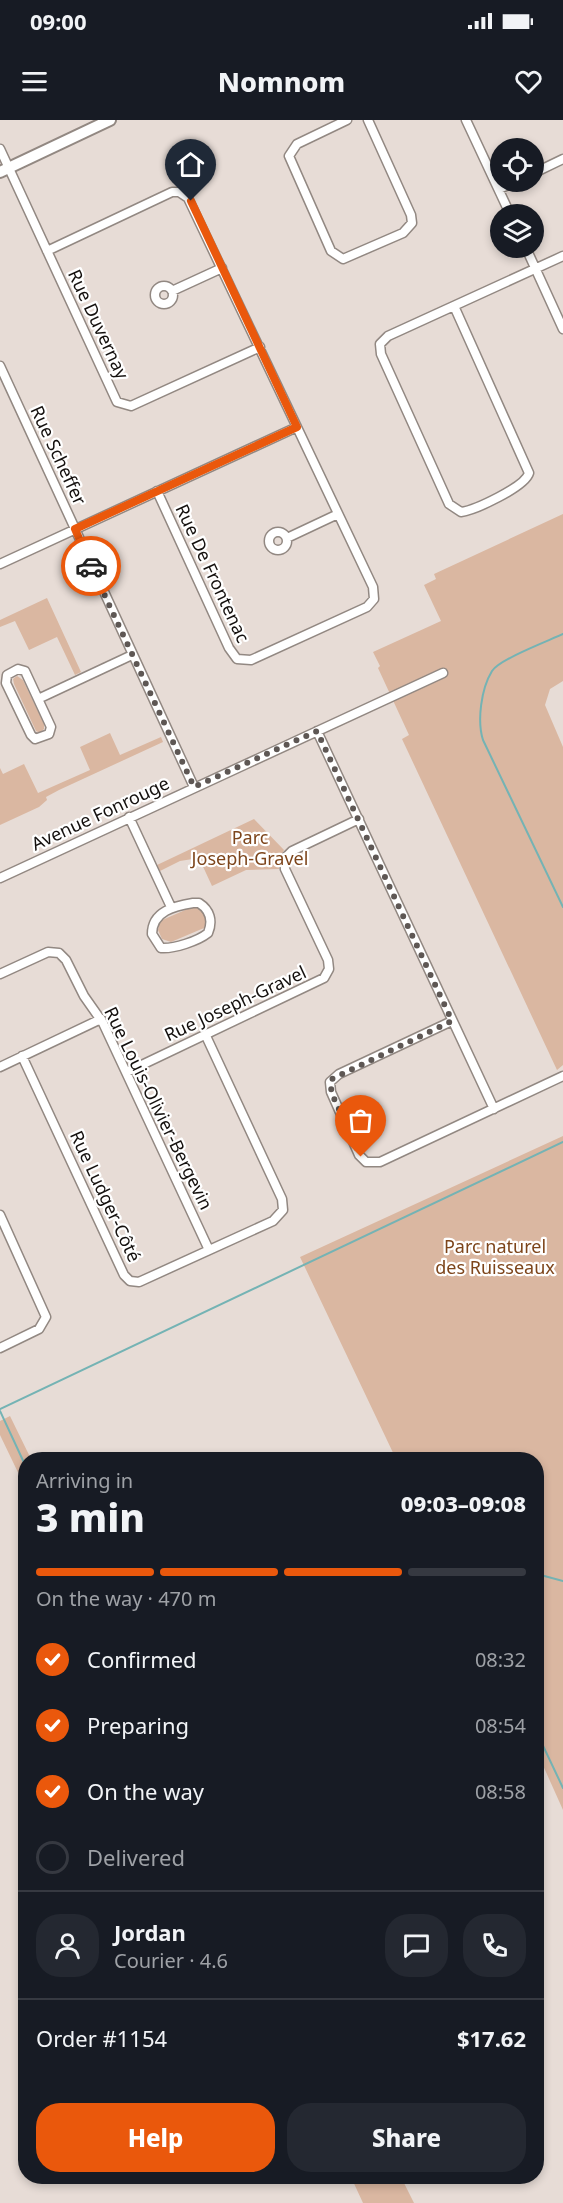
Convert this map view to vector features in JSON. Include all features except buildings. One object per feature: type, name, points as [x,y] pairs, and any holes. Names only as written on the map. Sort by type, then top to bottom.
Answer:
[{"type":"street","points":[[4,167],[96,120]]},
{"type":"street","points":[[4,167],[110,120]]},
{"type":"street","points":[[347,120],[297,144],[289,156],[331,251],[343,259],[403,233],[412,223],[411,215],[368,120]]},
{"type":"street","points":[[466,120],[490,170]]},
{"type":"street","name":"Rue Duvernay","points":[[0,149],[4,167],[47,251],[115,399],[120,405],[131,406],[260,347]]},
{"type":"street","points":[[544,168],[563,159]]},
{"type":"street","points":[[47,251],[175,191],[189,198],[338,514],[287,538]]},
{"type":"street","points":[[454,306],[529,474],[527,480],[519,487],[461,512],[449,504],[380,351],[381,342],[388,336],[563,256]]},
{"type":"street","points":[[531,258],[563,329]]},
{"type":"street","points":[[172,291],[222,268]]},
{"type":"street","name":"Rue Scheffer","points":[[0,366],[194,787]]},
{"type":"street","points":[[0,564],[297,427]]},
{"type":"street","name":"Rue De Frontenac","points":[[157,491],[229,648],[237,659],[251,660],[367,607],[374,599],[373,587],[338,514]]},
{"type":"street","points":[[38,699],[132,655]]},
{"type":"street","points":[[23,669],[38,699],[51,730],[47,736],[37,739],[29,732],[6,682],[7,675],[23,669]]},
{"type":"street","name":"Avenue Fonrouge","points":[[0,878],[443,673]]},
{"type":"street","points":[[317,731],[494,1108]]},
{"type":"street","points":[[129,817],[171,907]]},
{"type":"street","name":"Rue Joseph-Gravel","points":[[127,1072],[317,983],[327,976],[328,960],[285,869],[284,859],[296,849],[358,819]]},
{"type":"street","points":[[193,903],[202,905],[210,919],[208,933],[170,948],[161,948],[153,937],[153,925],[171,907],[193,903]]},
{"type":"street","name":"Rue Louis-Olivier-Bergevin","points":[[0,974],[48,952],[57,952],[64,957],[82,994],[101,1019],[209,1250]]},
{"type":"street","points":[[0,1067],[101,1019]]},
{"type":"street","points":[[452,1021],[332,1079],[331,1092],[359,1155],[368,1163],[381,1162],[563,1076]]},
{"type":"street","name":"Rue Ludger-Côté","points":[[22,1056],[126,1277],[133,1282],[141,1282],[276,1219],[284,1207],[206,1036]]},
{"type":"street","points":[[0,1215],[45,1317],[39,1329],[0,1348]]},
{"type":"green space","points":[[563,514],[563,681],[550,689],[545,705],[563,747],[563,1065],[557,1070],[402,739],[409,735],[373,652],[441,621],[424,585],[436,579],[434,574]]},
{"type":"green space","points":[[47,598],[81,672],[75,675],[57,637],[29,650],[15,621],[0,627],[0,620]]},
{"type":"green space","points":[[17,676],[23,680],[44,724],[44,729],[40,733],[36,731],[14,684],[13,679]]},
{"type":"green space","points":[[110,733],[120,755],[161,737],[163,742],[59,790],[46,797],[47,800],[39,807],[0,825],[0,768],[3,774],[24,764],[38,793],[90,770],[80,747]]},
{"type":"green space","name":"Parc Joseph-Gravel","points":[[254,819],[284,850],[279,859],[279,869],[246,870],[212,886],[199,858],[180,861],[160,871],[157,865]]},
{"type":"green space","points":[[192,907],[203,913],[207,925],[171,942],[162,939],[158,930],[160,921]]},
{"type":"green space","name":"Parc naturel des Ruisseaux","points":[[563,1136],[563,1810],[544,1768],[544,1452],[393,1452],[300,1257]]},
{"type":"green space","points":[[10,1416],[28,1452],[18,1452],[18,1472],[0,1435],[0,1421]]},
{"type":"green space","points":[[354,2184],[404,2184],[414,2203],[363,2203]]},
{"type":"waterway","points":[[563,634],[497,666],[488,678],[480,715],[483,740],[563,907]]},
{"type":"waterway","points":[[0,1409],[563,1142]]},
{"type":"waterway","points":[[0,1411],[19,1452]]},
{"type":"waterway","points":[[544,1576],[563,1581]]},
{"type":"waterway","points":[[544,1748],[563,1788]]},
{"type":"way so far","points":[[91,566],[194,787],[317,731],[452,1021],[342,1072],[332,1079],[329,1086],[331,1092],[361,1157]]},
{"type":"route","points":[[91,566],[75,529],[297,427],[191,201]]}]
